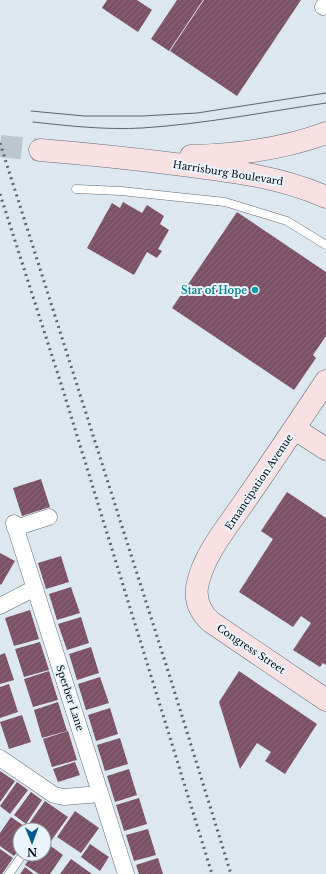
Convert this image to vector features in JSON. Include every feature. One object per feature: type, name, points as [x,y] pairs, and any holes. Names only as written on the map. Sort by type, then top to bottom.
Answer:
[{"type":"main road","name":"Harrisburg Boulevard","points":[[128,158],[203,156],[265,150],[306,141],[326,133]]},
{"type":"main road","name":"Harrisburg Boulevard","points":[[40,150],[128,158],[212,168],[281,181],[310,190],[326,197]]},
{"type":"main road","name":"Emancipation Avenue","points":[[198,585],[210,552],[295,429],[326,381]]},
{"type":"main road","points":[[295,429],[326,449]]},
{"type":"main road","name":"Congress Street","points":[[198,585],[197,598],[199,607],[204,616],[326,700]]},
{"type":"street","name":"Sperber Lane","points":[[49,517],[14,525],[126,874]]},
{"type":"street","points":[[0,606],[35,588]]},
{"type":"street","points":[[0,758],[54,795],[64,797],[100,794]]},
{"type":"lane","points":[[76,189],[121,191],[225,202],[287,221],[326,245]]},
{"type":"lane","points":[[9,874],[17,862]]},
{"type":"building","points":[[107,0],[137,0],[152,10],[138,32],[102,8]]},
{"type":"building","points":[[177,0],[203,0],[169,51],[151,39]]},
{"type":"building","points":[[204,0],[301,0],[237,96],[170,51]]},
{"type":"building","points":[[123,202],[142,213],[147,205],[164,216],[160,224],[169,230],[158,249],[162,251],[157,258],[147,252],[134,275],[87,248],[112,203],[120,208]]},
{"type":"building","name":"Star of Hope","points":[[237,212],[326,272],[326,336],[313,355],[316,358],[294,390],[172,308]]},
{"type":"building","points":[[41,479],[50,507],[22,516],[13,488]]},
{"type":"building","points":[[287,492],[326,518],[326,665],[323,663],[320,667],[293,650],[311,623],[301,616],[293,627],[239,592],[273,539],[261,531]]},
{"type":"building","points":[[0,553],[15,561],[1,585],[0,584]]},
{"type":"building","points":[[61,556],[69,582],[46,589],[38,563]]},
{"type":"building","points":[[71,587],[80,613],[57,620],[49,594]]},
{"type":"building","points":[[30,610],[39,639],[14,646],[5,618]]},
{"type":"building","points":[[81,617],[89,643],[67,650],[58,624]]},
{"type":"building","points":[[40,642],[49,670],[24,677],[15,649]]},
{"type":"building","points":[[91,647],[99,673],[77,680],[69,654]]},
{"type":"building","points":[[5,653],[14,680],[0,684],[0,655]]},
{"type":"building","points":[[49,671],[58,700],[33,707],[24,679]]},
{"type":"building","points":[[239,671],[317,724],[285,774],[265,761],[271,752],[257,743],[240,769],[219,702]]},
{"type":"building","points":[[100,677],[109,703],[86,710],[78,684]]},
{"type":"building","points":[[9,684],[18,712],[0,718],[0,687]]},
{"type":"building","points":[[58,702],[67,731],[42,738],[34,710]]},
{"type":"building","points":[[110,708],[118,734],[96,741],[88,715]]},
{"type":"building","points":[[22,715],[31,742],[9,749],[0,722]]},
{"type":"building","points":[[68,731],[77,760],[52,767],[43,739]]},
{"type":"building","points":[[120,738],[128,764],[105,771],[97,745]]},
{"type":"building","points":[[75,762],[80,775],[58,782],[53,769]]},
{"type":"building","points":[[129,769],[137,795],[115,802],[107,776]]},
{"type":"building","points":[[0,771],[15,781],[0,802]]},
{"type":"building","points":[[17,782],[28,790],[10,814],[0,806]]},
{"type":"building","points":[[31,792],[42,800],[27,822],[23,822],[14,815]]},
{"type":"building","points":[[139,798],[147,824],[124,831],[116,805]]},
{"type":"building","points":[[45,801],[68,817],[52,840],[52,822],[30,822]]},
{"type":"building","points":[[75,811],[99,828],[81,853],[57,837]]},
{"type":"building","points":[[11,817],[18,822],[12,822],[12,855],[0,846],[0,833]]},
{"type":"building","points":[[148,829],[156,855],[134,861],[126,835]]},
{"type":"building","points":[[90,844],[109,857],[100,871],[81,857]]},
{"type":"building","points":[[52,847],[63,855],[50,874],[39,874],[25,865],[27,862],[52,862]]},
{"type":"building","points":[[0,849],[12,857],[12,859],[2,874],[0,874]]},
{"type":"building","points":[[158,858],[163,874],[139,874],[136,865]]},
{"type":"building","points":[[71,859],[92,874],[60,874]]},
{"type":"building","points":[[25,867],[34,874],[20,874]]},
{"type":"tunnel","points":[[0,146],[40,150]]},
{"type":"tram line","points":[[31,111],[84,116],[142,116],[197,113],[326,93]]},
{"type":"tram line","points":[[33,122],[101,128],[142,128],[211,121],[326,103]]},
{"type":"railway","points":[[0,143],[231,874]]},
{"type":"railway","points":[[0,194],[63,390],[212,874]]},
{"type":"place","name":"Star of Hope","points":[[255,290]]}]
